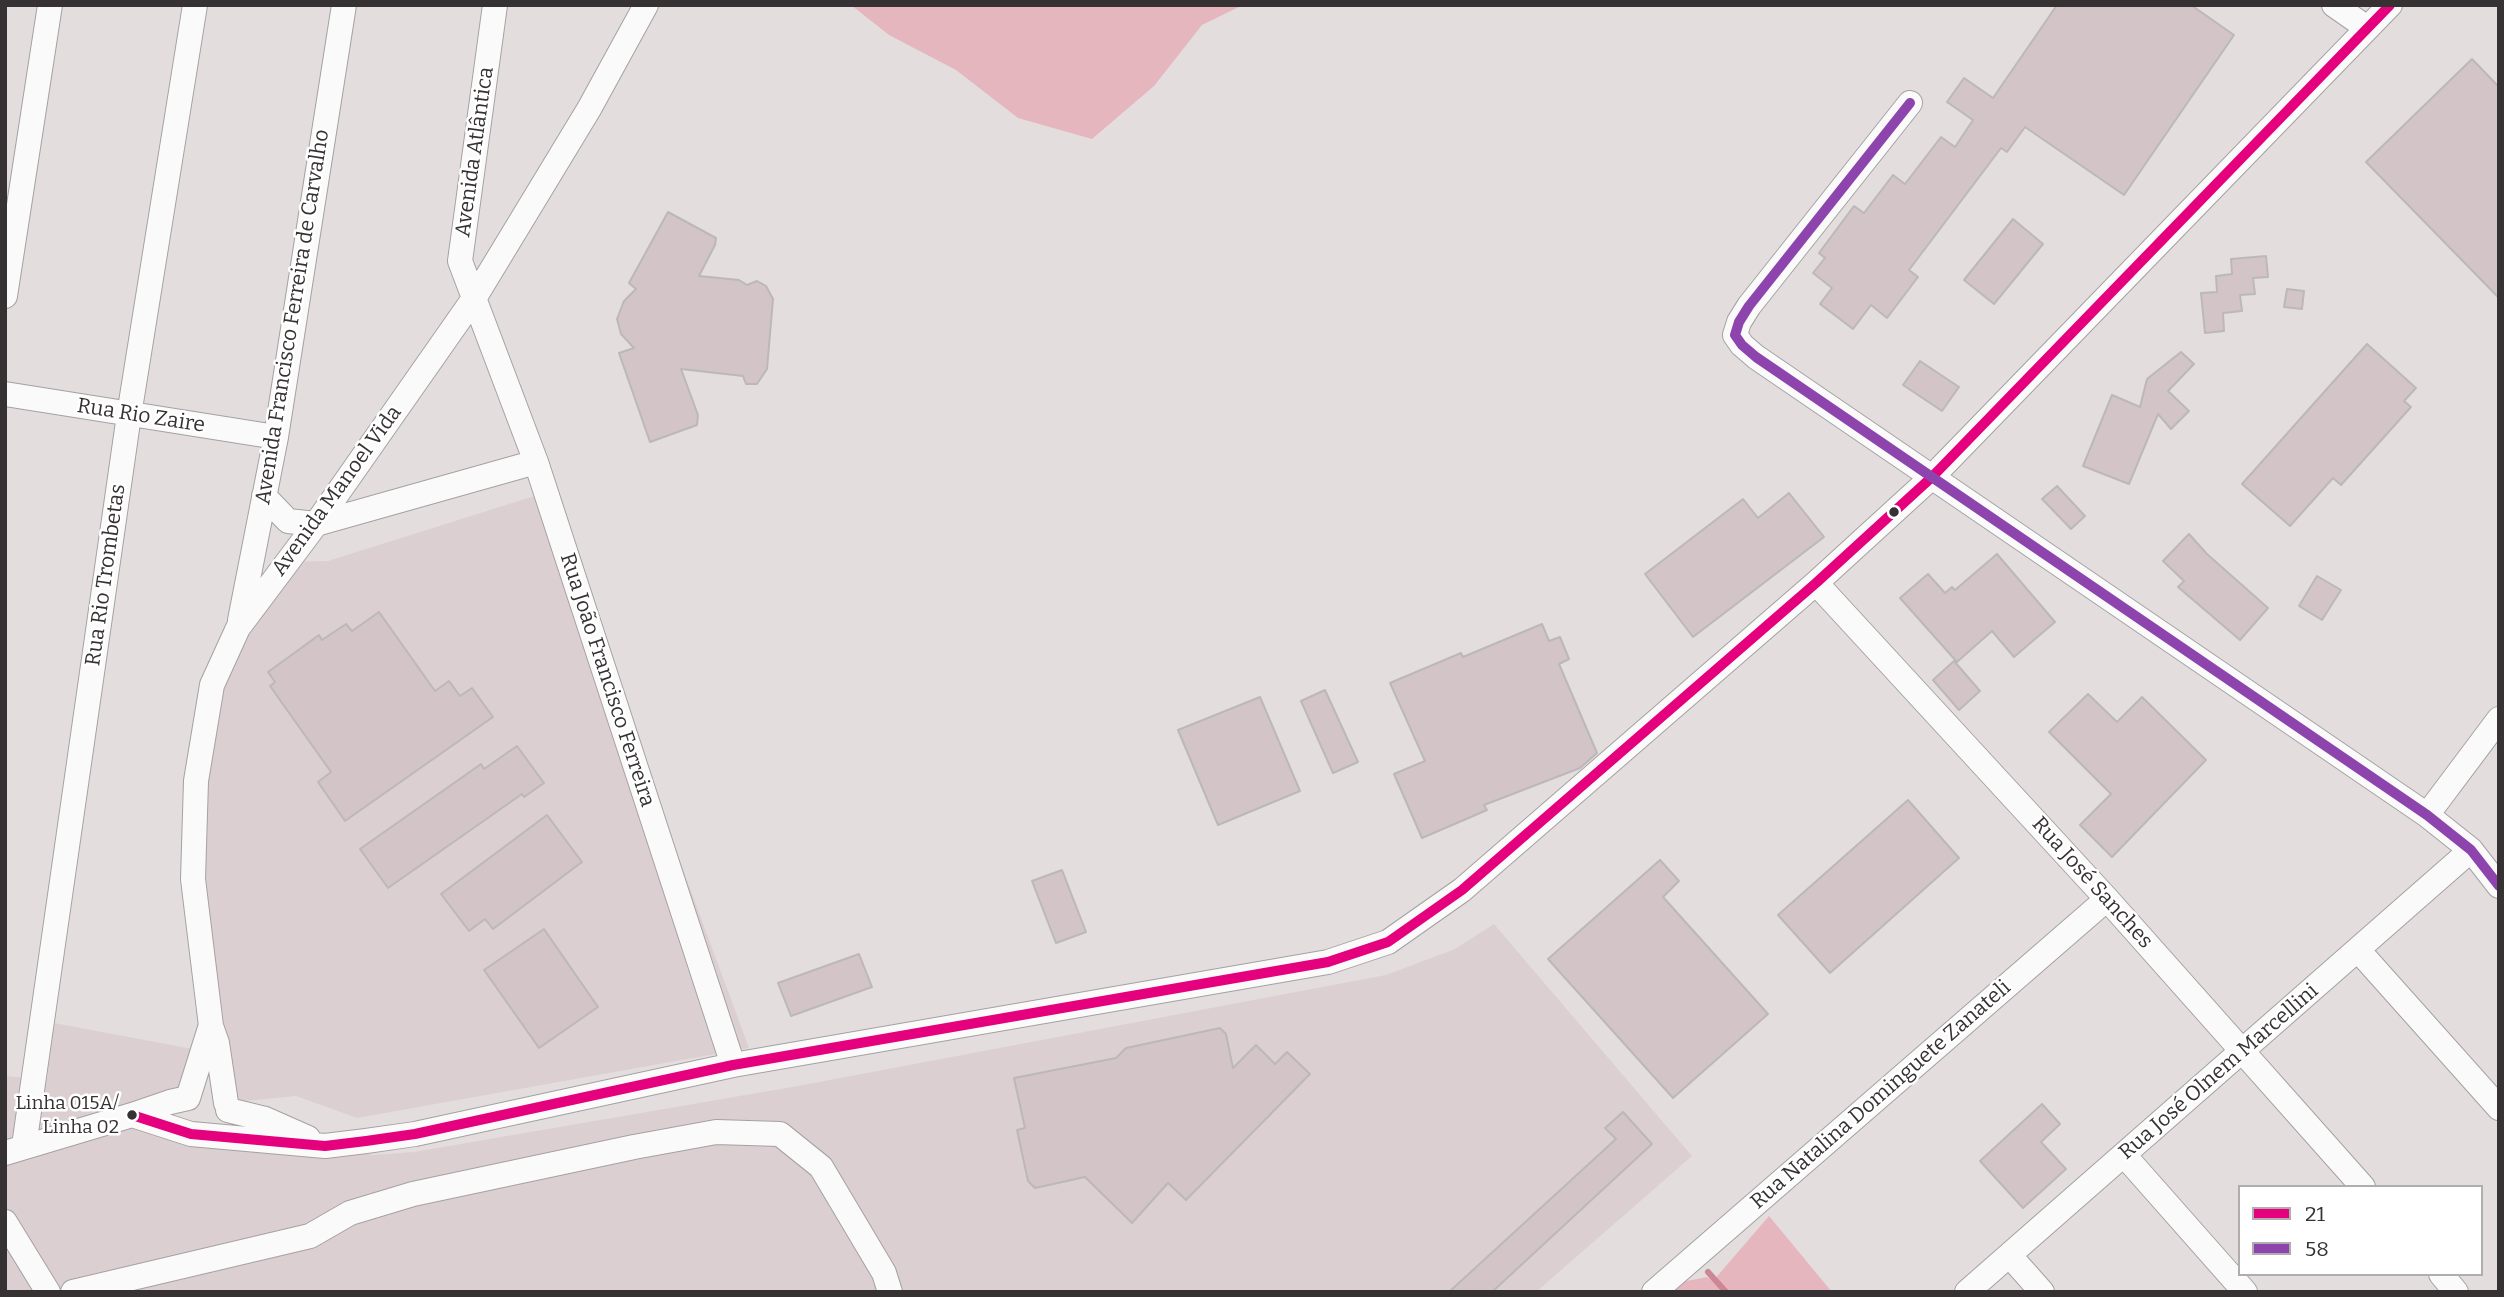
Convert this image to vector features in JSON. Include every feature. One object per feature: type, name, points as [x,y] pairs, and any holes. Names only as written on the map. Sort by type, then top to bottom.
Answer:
[{"type":"street","points":[[5,296],[50,5]]},
{"type":"street","name":"Rua Rio Trombetas","points":[[14,1149],[195,5]]},
{"type":"street","name":"Avenida Francisco Ferreira de Carvalho","points":[[238,628],[276,437],[344,5]]},
{"type":"street","name":"Avenida Atlântica","points":[[475,297],[460,261],[495,5]]},
{"type":"street","name":"Avenida Manoel Vida","points":[[227,1107],[217,1043],[211,1026],[193,879],[196,781],[212,685],[238,628],[316,524],[475,297],[589,109],[646,5]]},
{"type":"street","points":[[2334,5],[2367,27]]},
{"type":"street","points":[[132,1115],[191,1134],[325,1146],[415,1134],[733,1065],[1328,962],[1388,942],[1462,890],[1816,583],[1931,477],[2390,5]]},
{"type":"street","points":[[1910,103],[1749,306],[1735,335],[1756,357],[2427,815],[2471,850],[2499,886]]},
{"type":"street","name":"Rua João Francisco Ferreira","points":[[475,297],[537,462],[733,1065]]},
{"type":"street","name":"Rua Rio Zaire","points":[[5,394],[276,437]]},
{"type":"street","points":[[264,496],[288,521],[316,524],[537,462]]},
{"type":"street","name":"Rua José Sanches","points":[[1816,583],[2107,899],[2361,1185]]},
{"type":"street","points":[[2427,815],[2499,719]]},
{"type":"street","name":"Rua José Olnem Marcellini","points":[[1966,1292],[2471,850]]},
{"type":"street","name":"Rua Natalina Dominguete Zanateli","points":[[1654,1292],[2107,899]]},
{"type":"street","points":[[2358,950],[2499,1108]]},
{"type":"street","name":"Avenida Manoel Vida","points":[[204,1135],[191,1130],[183,1111],[211,1026]]},
{"type":"street","points":[[14,1149],[208,1090],[215,1092],[227,1107],[265,1119],[325,1146]]},
{"type":"street","points":[[204,1135],[212,1134],[225,1125],[227,1107]]},
{"type":"street","points":[[73,1292],[310,1236],[350,1213],[413,1194],[716,1132],[780,1134],[821,1167],[884,1273],[890,1292]]},
{"type":"street","points":[[2124,1156],[2245,1292]]},
{"type":"street","points":[[5,1222],[48,1292]]},
{"type":"street","points":[[2010,1256],[2042,1292]]},
{"type":"street","points":[[2443,1276],[2456,1292]]},
{"type":"shaded area","points":[[851,5],[1243,5],[1202,25],[1154,86],[1092,139],[1018,118],[956,70],[889,35]]},
{"type":"shaded area","points":[[544,493],[749,1048],[357,1118],[296,1096],[226,1103],[193,879],[212,685],[286,562],[328,561]]},
{"type":"shaded area","points":[[1494,924],[1692,1156],[1536,1292],[5,1292],[5,1076],[47,1080],[54,1023],[198,1050],[188,1098],[134,1115],[374,1155],[414,1152],[798,1086],[1386,975],[1455,949]]},
{"type":"shaded area","points":[[1769,1216],[1832,1292],[1631,1292],[1707,1277],[1713,1281]]},
{"type":"building","points":[[2057,5],[2191,5],[2234,35],[2124,195],[2025,127],[2007,152],[2001,148],[1909,270],[1918,277],[1887,318],[1871,305],[1853,329],[1820,304],[1832,288],[1813,273],[1825,258],[1819,253],[1854,206],[1864,213],[1893,175],[1905,184],[1941,137],[1955,147],[1973,120],[1947,102],[1964,78],[1993,98]]},
{"type":"building","points":[[2472,59],[2499,87],[2499,298],[2366,162]]},
{"type":"building","points":[[668,212],[716,238],[699,276],[739,280],[747,285],[757,281],[766,286],[773,299],[767,369],[757,384],[746,384],[743,376],[681,369],[698,415],[697,425],[650,442],[619,353],[634,348],[621,334],[617,319],[624,301],[636,289],[629,283]]},
{"type":"building","points":[[2013,219],[2043,244],[1994,304],[1964,280]]},
{"type":"building","points":[[2266,256],[2268,277],[2253,278],[2255,294],[2240,295],[2242,311],[2223,313],[2224,331],[2205,333],[2201,293],[2217,292],[2216,276],[2232,274],[2231,259]]},
{"type":"building","points":[[2287,289],[2304,291],[2302,309],[2284,307]]},
{"type":"building","points":[[2367,344],[2416,388],[2404,401],[2411,407],[2341,485],[2333,478],[2290,526],[2242,484]]},
{"type":"building","points":[[2181,352],[2194,364],[2168,391],[2189,411],[2171,429],[2158,414],[2129,484],[2083,466],[2112,395],[2140,407],[2147,379]]},
{"type":"building","points":[[1920,361],[1959,387],[1942,411],[1903,385]]},
{"type":"building","points":[[2057,486],[2085,516],[2071,529],[2042,499]]},
{"type":"building","points":[[1789,493],[1824,537],[1693,637],[1645,574],[1743,499],[1758,518]]},
{"type":"building","points":[[2189,534],[2207,554],[2268,608],[2240,640],[2178,587],[2184,581],[2163,561]]},
{"type":"building","points":[[1997,554],[2055,622],[2014,657],[1992,631],[1957,662],[1900,598],[1928,574],[1945,593],[1952,587],[1955,590]]},
{"type":"building","points":[[2317,576],[2341,590],[2322,620],[2299,606]]},
{"type":"building","points":[[379,612],[435,691],[449,681],[460,696],[472,688],[493,717],[345,821],[318,782],[331,772],[270,686],[275,682],[268,672],[319,635],[322,640],[346,624],[352,631]]},
{"type":"building","points":[[1542,624],[1549,641],[1560,637],[1569,659],[1559,664],[1597,753],[1580,768],[1484,805],[1487,810],[1422,838],[1394,774],[1425,761],[1390,683],[1461,653],[1463,657]]},
{"type":"building","points":[[1954,661],[1980,691],[1959,710],[1933,680]]},
{"type":"building","points":[[1325,690],[1358,762],[1333,773],[1301,701]]},
{"type":"building","points":[[2088,694],[2117,722],[2142,697],[2206,760],[2112,857],[2080,825],[2111,794],[2049,732]]},
{"type":"building","points":[[1260,697],[1300,791],[1218,825],[1178,730]]},
{"type":"building","points":[[517,746],[544,783],[524,797],[522,794],[388,888],[360,849],[481,764],[484,769]]},
{"type":"building","points":[[1908,800],[1959,858],[1830,973],[1778,915]]},
{"type":"building","points":[[547,815],[582,862],[493,929],[485,919],[469,931],[441,894]]},
{"type":"building","points":[[1660,860],[1679,881],[1663,897],[1768,1014],[1673,1098],[1548,959]]},
{"type":"building","points":[[1062,870],[1086,932],[1056,943],[1032,881]]},
{"type":"building","points":[[544,929],[598,1007],[539,1048],[484,970]]},
{"type":"building","points":[[859,954],[872,987],[791,1016],[778,983]]},
{"type":"building","points":[[1220,1028],[1226,1034],[1233,1068],[1256,1045],[1275,1064],[1287,1052],[1310,1074],[1186,1200],[1168,1183],[1132,1223],[1085,1177],[1035,1188],[1028,1181],[1017,1130],[1025,1128],[1014,1078],[1116,1058],[1126,1048]]},
{"type":"building","points":[[2042,1104],[2060,1124],[2041,1142],[2066,1169],[2023,1208],[1980,1161]]},
{"type":"building","points":[[1623,1112],[1652,1144],[1492,1292],[1449,1292],[1616,1139],[1605,1128]]},
{"type":"waterway","points":[[1708,1272],[1726,1292]]},
{"type":"transit line","name":"21","points":[[132,1115],[191,1134],[325,1146],[366,1141],[415,1134],[733,1065],[1328,962],[1388,942],[1462,890],[1816,583],[1932,477],[2390,5]]},
{"type":"transit line","name":"58","points":[[1910,103],[1749,306],[1735,335],[1742,345],[2427,815],[2471,850],[2499,886]]},
{"type":"place","name":"Linha 015A/ Linha 02","points":[[132,1115]]}]
